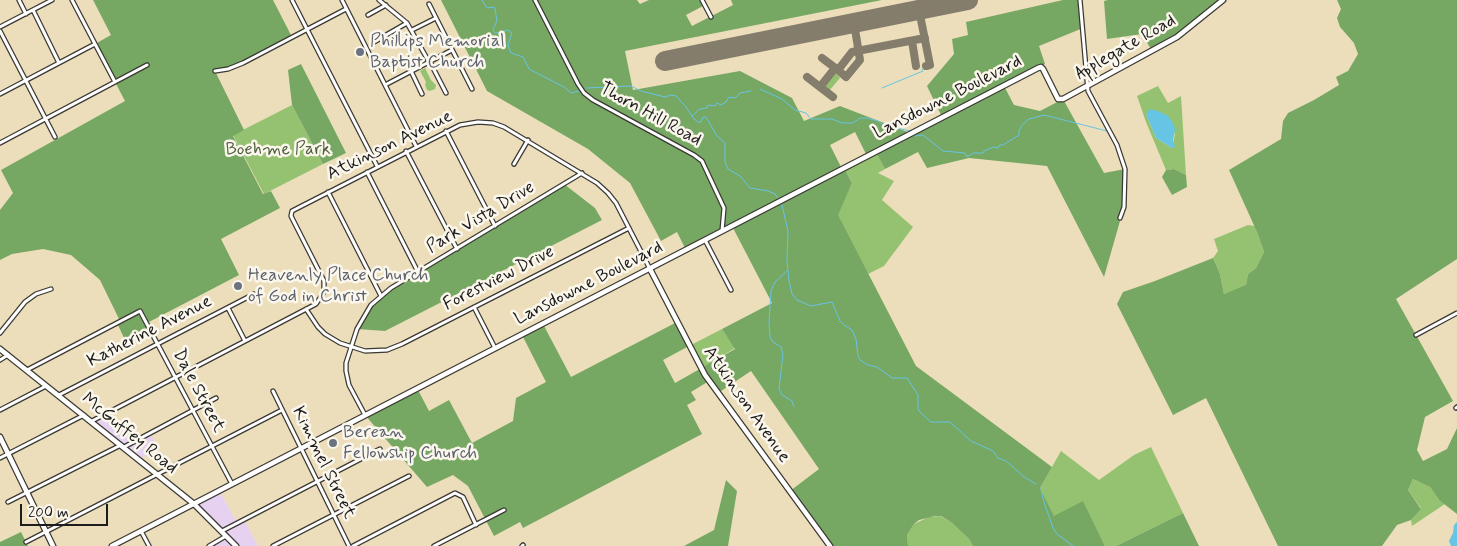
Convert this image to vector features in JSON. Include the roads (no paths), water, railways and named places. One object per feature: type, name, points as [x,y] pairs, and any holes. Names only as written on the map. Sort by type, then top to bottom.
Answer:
[{"type":"street","points":[[19,0],[26,14]]},
{"type":"street","points":[[0,27],[52,0]]},
{"type":"street","points":[[72,0],[115,82]]},
{"type":"street","points":[[292,0],[377,166]]},
{"type":"street","points":[[342,0],[416,146]]},
{"type":"street","points":[[380,0],[407,23],[412,30],[446,93]]},
{"type":"street","name":"Thorn Hill Road","points":[[535,0],[584,93],[593,100],[702,161],[724,208],[722,231]]},
{"type":"street","points":[[702,0],[711,16]]},
{"type":"street","points":[[1080,0],[1088,91],[1122,155],[1125,169],[1124,207],[1120,218]]},
{"type":"street","name":"Applegate Road","points":[[1064,99],[1177,37],[1223,0]]},
{"type":"street","points":[[429,4],[472,89]]},
{"type":"street","points":[[368,15],[386,5]]},
{"type":"street","points":[[215,71],[228,69],[243,63],[346,9]]},
{"type":"street","points":[[33,10],[59,63]]},
{"type":"street","points":[[412,30],[436,18]]},
{"type":"street","points":[[374,42],[407,23]]},
{"type":"street","points":[[0,31],[55,137]]},
{"type":"street","points":[[0,94],[95,44]]},
{"type":"street","points":[[385,85],[452,50]]},
{"type":"street","points":[[0,143],[147,65]]},
{"type":"street","name":"Lansdowne Boulevard","points":[[112,546],[1040,67],[1043,69],[1058,99],[1064,99]]},
{"type":"street","points":[[411,72],[422,94]]},
{"type":"street","name":"Atkinson Avenue","points":[[306,310],[320,300],[324,292],[324,285],[322,277],[290,212],[446,131],[465,124],[486,122],[504,127],[597,183],[616,203],[705,376],[830,546]]},
{"type":"street","points":[[446,131],[495,226]]},
{"type":"street","points":[[514,164],[528,140]]},
{"type":"street","points":[[406,151],[457,249]]},
{"type":"street","points":[[367,172],[418,272]]},
{"type":"street","name":"Park Vista Drive","points":[[364,416],[347,380],[346,363],[350,347],[363,317],[371,305],[381,296],[418,272],[582,173]]},
{"type":"street","points":[[328,192],[381,296]]},
{"type":"street","name":"Forestview Drive","points":[[306,310],[325,334],[340,343],[365,351],[395,347],[629,228]]},
{"type":"street","points":[[705,240],[731,290]]},
{"type":"street","points":[[0,333],[25,302],[36,294],[51,289]]},
{"type":"street","name":"Katherine Avenue","points":[[59,395],[254,294]]},
{"type":"street","points":[[474,307],[495,348]]},
{"type":"street","points":[[228,308],[245,341]]},
{"type":"street","points":[[92,421],[306,310]]},
{"type":"street","name":"Dale Street","points":[[27,370],[140,311],[232,484]]},
{"type":"street","points":[[1416,335],[1457,313]]},
{"type":"street","name":"McGuffey Road","points":[[0,349],[194,504],[236,546]]},
{"type":"street","points":[[0,360],[8,355]]},
{"type":"street","points":[[0,410],[47,386]]},
{"type":"street","name":"Kimmel Street","points":[[273,391],[350,546]]},
{"type":"street","points":[[8,502],[216,398]]},
{"type":"street","points":[[26,542],[282,410]]},
{"type":"street","points":[[0,458],[84,415]]},
{"type":"street","points":[[0,437],[53,546]]},
{"type":"street","points":[[222,531],[380,449]]},
{"type":"street","points":[[273,546],[409,476]]},
{"type":"street","points":[[354,546],[455,494],[459,494],[464,499],[476,525]]},
{"type":"street","points":[[434,546],[504,510]]},
{"type":"street","points":[[141,531],[149,546]]},
{"type":"street","points":[[209,546],[226,536]]},
{"type":"water","points":[[1150,109],[1168,116],[1174,125],[1173,140],[1175,147],[1172,148],[1156,138],[1146,114]]},
{"type":"water","points":[[1457,522],[1457,546],[1451,546],[1449,541],[1454,525]]},
{"type":"waterway","points":[[482,0],[487,8],[494,7],[495,9],[497,21],[493,29],[494,32],[498,33],[508,30],[512,33],[508,45],[511,53],[523,57],[529,69],[564,87],[571,93],[579,91]]},
{"type":"waterway","points":[[882,88],[923,71],[922,69]]},
{"type":"waterway","points":[[586,88],[631,86],[641,91],[665,97],[676,96],[698,122],[701,122],[703,117],[706,117],[717,136],[725,143],[725,162],[728,169],[740,176],[750,188],[768,191],[775,194],[778,198]]},
{"type":"waterway","points":[[760,89],[782,99],[795,110],[806,113],[811,119],[832,119],[842,123],[853,123],[860,118],[867,118],[878,121],[885,126],[911,131]]},
{"type":"waterway","points":[[692,116],[700,109],[707,108],[708,105],[715,106],[717,103],[721,105],[729,97],[735,98],[740,93],[751,91]]},
{"type":"waterway","points":[[913,135],[923,135],[943,151],[965,153],[966,156],[969,156],[973,153],[983,153],[994,147],[998,148],[1019,135],[1022,125],[1029,119],[1044,115],[1107,131]]},
{"type":"waterway","points":[[782,205],[788,231],[787,261],[789,281],[792,294],[797,300],[811,306],[832,302],[840,321],[852,330],[856,339],[860,360],[868,365],[877,367],[892,378],[907,378],[918,395],[918,409],[931,422],[950,422],[971,441],[993,451],[998,458],[1006,461],[1024,477],[1036,484]]},
{"type":"waterway","points":[[787,271],[775,282],[771,291],[769,322],[770,337],[773,342],[781,347],[783,354],[779,389],[782,395],[792,401],[794,407]]},
{"type":"waterway","points":[[1041,489],[1053,528],[1057,534],[1073,546]]},
{"type":"place","name":"Phillips Memorial Baptist Church","points":[[360,52]]},
{"type":"place","name":"Heavenly Place Church of God in Christ","points":[[238,286]]},
{"type":"place","name":"Berean Fellowship Church","points":[[333,443]]},
{"type":"park label","name":"Boehme Park","points":[[278,150]]}]
